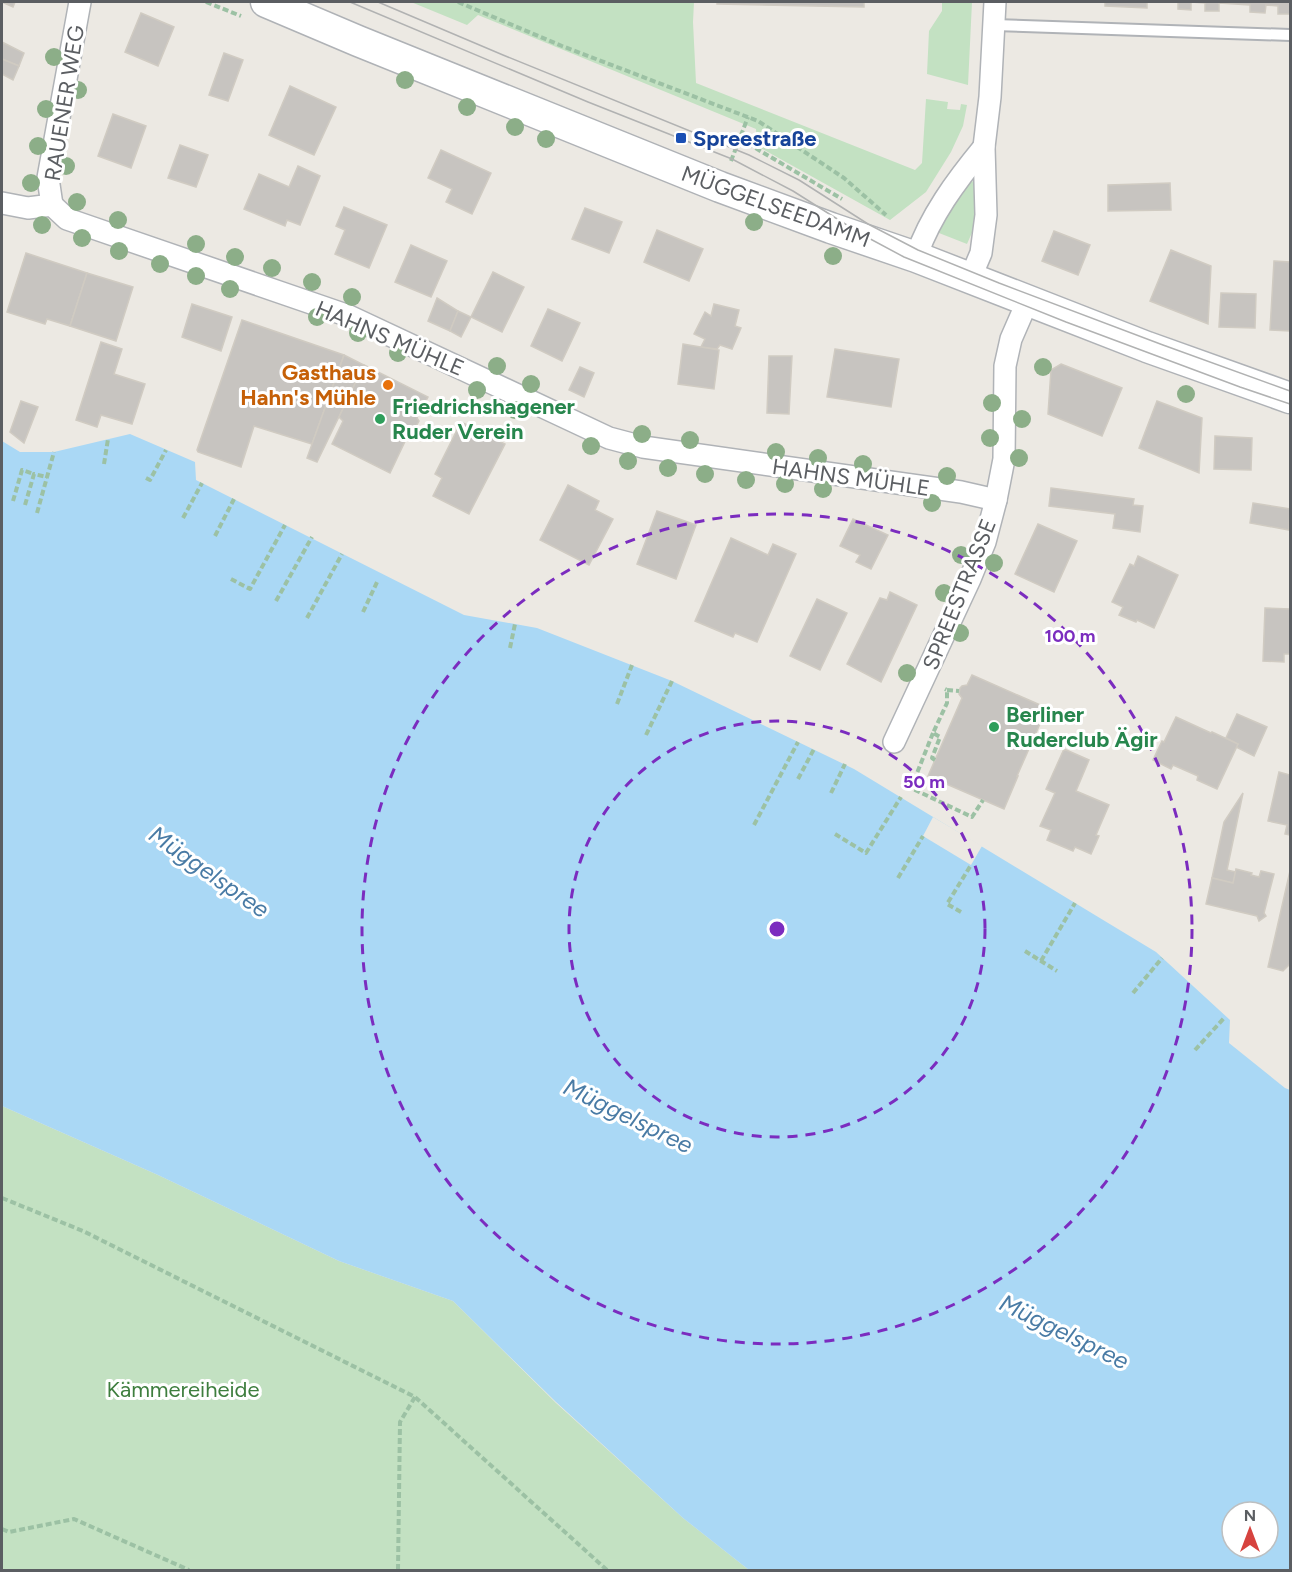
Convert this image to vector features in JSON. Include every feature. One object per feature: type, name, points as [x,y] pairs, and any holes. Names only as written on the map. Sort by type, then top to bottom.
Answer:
[{"type":"main road","name":"MÜGGELSEEDAMM","points":[[266,2],[720,187],[916,257],[1178,358],[1290,398]]},
{"type":"street","name":"RAUENER WEG","points":[[52,205],[48,178],[80,2]]},
{"type":"street","points":[[970,279],[981,253],[986,215],[984,147],[990,97],[995,2]]},
{"type":"street","points":[[916,257],[938,209],[984,147]]},
{"type":"street","points":[[2,202],[28,208],[52,205]]},
{"type":"street","name":"HAHNS MÜHLE","points":[[52,205],[67,219],[349,316],[609,438],[643,447],[961,492],[996,500]]},
{"type":"street","name":"SPREESTRASSE","points":[[894,742],[985,542],[1004,459],[1005,366],[1011,339],[1028,300]]},
{"type":"lane","points":[[994,25],[1290,35]]},
{"type":"path","points":[[458,2],[561,46],[758,121],[844,178],[883,211],[888,218]]},
{"type":"path","points":[[740,139],[852,205]]},
{"type":"path","points":[[104,464],[108,439]]},
{"type":"path","points":[[146,478],[150,480],[166,450]]},
{"type":"path","points":[[38,513],[54,452]]},
{"type":"path","points":[[14,501],[22,470],[47,477]]},
{"type":"path","points":[[25,505],[33,474]]},
{"type":"path","points":[[183,518],[202,483]]},
{"type":"path","points":[[215,536],[234,499]]},
{"type":"path","points":[[231,579],[250,589],[285,525]]},
{"type":"path","points":[[276,601],[312,537]]},
{"type":"path","points":[[307,618],[342,554]]},
{"type":"path","points":[[363,612],[378,580]]},
{"type":"path","points":[[510,648],[515,624]]},
{"type":"path","points":[[617,704],[632,665]]},
{"type":"path","points":[[646,735],[672,681]]},
{"type":"path","points":[[947,690],[958,691]]},
{"type":"path","points":[[933,733],[911,788],[972,817],[983,800]]},
{"type":"path","points":[[935,760],[932,758],[940,737]]},
{"type":"path","points":[[754,825],[798,742]]},
{"type":"path","points":[[798,779],[814,749]]},
{"type":"path","points":[[831,794],[845,764]]},
{"type":"path","points":[[835,834],[866,853],[901,797]]},
{"type":"path","points":[[897,878],[923,836]]},
{"type":"path","points":[[961,912],[947,904],[971,865]]},
{"type":"path","points":[[1041,961],[1075,903]]},
{"type":"path","points":[[1025,951],[1057,971]]},
{"type":"path","points":[[1133,993],[1162,958]]},
{"type":"path","points":[[1195,1050],[1225,1017]]},
{"type":"path","points":[[2,1198],[84,1231],[415,1396],[608,1570]]},
{"type":"path","points":[[398,1570],[400,1422],[415,1396]]},
{"type":"path","points":[[2,1529],[9,1532],[74,1519],[189,1570]]},
{"type":"green space","points":[[411,2],[694,2],[696,83],[915,170],[922,163],[926,99],[948,102],[947,109],[960,110],[961,104],[967,105],[963,126],[951,152],[926,192],[890,220],[757,146],[756,129],[478,15],[467,25]]},
{"type":"green space","points":[[942,2],[972,2],[968,85],[927,74],[929,31],[942,11]]},
{"type":"green space","points":[[968,181],[978,182],[974,228],[967,244],[939,233],[940,223]]},
{"type":"green space","name":"Kämmereiheide","points":[[2,1106],[158,1175],[339,1261],[453,1301],[556,1403],[683,1518],[749,1570],[2,1570]]},
{"type":"water","name":"Müggelspree","points":[[130,434],[195,462],[196,480],[464,615],[537,628],[672,681],[854,769],[1156,952],[1230,1020],[1229,1043],[1290,1090],[1290,1570],[749,1570],[683,1518],[556,1402],[453,1301],[339,1261],[158,1175],[2,1106],[2,441],[20,452],[54,452]]},
{"type":"pier","points":[[933,817],[982,846],[971,865],[923,836]]},
{"type":"building","points":[[2,2],[15,2],[13,7]]},
{"type":"building","points":[[717,2],[864,2],[864,7],[717,4]]},
{"type":"building","points":[[1105,2],[1147,2],[1147,8],[1105,6]]},
{"type":"building","points":[[1178,2],[1191,2],[1191,10],[1178,9]]},
{"type":"building","points":[[1191,2],[1290,2],[1290,14],[1278,14],[1278,6],[1266,5],[1265,13],[1250,12],[1250,5],[1219,3],[1219,11],[1205,11],[1205,3]]},
{"type":"building","points":[[141,13],[174,27],[158,66],[125,52]]},
{"type":"building","points":[[2,42],[24,53],[19,66],[2,59]]},
{"type":"building","points":[[224,53],[243,60],[228,101],[209,95]]},
{"type":"building","points":[[2,59],[19,66],[13,80],[2,74]]},
{"type":"building","points":[[290,86],[336,107],[314,155],[269,135]]},
{"type":"building","points":[[113,114],[146,126],[131,168],[98,156]]},
{"type":"building","points":[[180,145],[208,155],[196,187],[168,178]]},
{"type":"building","points":[[441,150],[491,173],[472,214],[446,202],[452,189],[428,178]]},
{"type":"building","points":[[298,166],[320,176],[300,225],[287,220],[285,226],[244,209],[259,174],[289,187]]},
{"type":"building","points":[[1170,183],[1171,210],[1108,211],[1108,185]]},
{"type":"building","points":[[344,207],[387,225],[369,268],[335,254],[345,230],[336,226]]},
{"type":"building","points":[[585,208],[622,222],[609,253],[572,239]]},
{"type":"building","points":[[657,230],[703,249],[689,281],[644,262]]},
{"type":"building","points":[[1054,231],[1090,245],[1078,275],[1042,261]]},
{"type":"building","points":[[411,245],[447,261],[431,297],[395,282]]},
{"type":"building","points":[[1171,250],[1211,266],[1208,324],[1150,301]]},
{"type":"building","points":[[26,253],[87,273],[70,326],[47,319],[45,324],[7,312]]},
{"type":"building","points":[[1274,261],[1290,262],[1290,331],[1270,330]]},
{"type":"building","points":[[493,272],[524,287],[502,332],[471,317]]},
{"type":"building","points":[[87,273],[133,287],[116,341],[70,326]]},
{"type":"building","points":[[1221,293],[1256,294],[1255,328],[1219,327]]},
{"type":"building","points":[[437,298],[458,311],[450,331],[428,321]]},
{"type":"building","points":[[192,304],[232,317],[221,351],[182,337]]},
{"type":"building","points":[[714,304],[739,310],[735,326],[741,328],[732,349],[720,345],[717,349],[701,347],[705,339],[694,334],[705,312],[711,316]]},
{"type":"building","points":[[548,309],[580,323],[562,361],[531,346]]},
{"type":"building","points":[[458,311],[471,317],[461,337],[450,331]]},
{"type":"building","points":[[242,320],[344,355],[312,444],[254,426],[241,467],[197,450]]},
{"type":"building","points":[[101,342],[122,349],[114,374],[145,384],[132,424],[101,415],[97,427],[76,420]]},
{"type":"building","points":[[683,344],[719,350],[714,389],[678,384]]},
{"type":"building","points":[[835,349],[899,359],[891,407],[827,397]]},
{"type":"building","points":[[344,355],[364,365],[317,462],[307,458]]},
{"type":"building","points":[[769,356],[792,356],[789,414],[767,413]]},
{"type":"building","points":[[1061,364],[1122,388],[1102,436],[1048,414],[1051,370]]},
{"type":"building","name":"Friedrichshagener Ruder Verein","points":[[364,365],[428,397],[417,418],[419,421],[414,430],[410,431],[390,473],[332,444],[343,421],[339,417]]},
{"type":"building","points":[[580,367],[594,373],[584,397],[569,390]]},
{"type":"building","points":[[21,401],[38,407],[24,443],[10,432]]},
{"type":"building","points":[[1157,401],[1202,418],[1199,473],[1139,448]]},
{"type":"building","points":[[461,422],[505,444],[469,514],[433,496],[442,478],[435,474]]},
{"type":"building","points":[[1215,436],[1252,438],[1251,470],[1214,469]]},
{"type":"building","points":[[568,485],[599,501],[595,510],[613,519],[589,565],[540,540]]},
{"type":"building","points":[[1051,488],[1134,499],[1133,505],[1143,506],[1140,532],[1113,528],[1115,514],[1049,506]]},
{"type":"building","points":[[1253,503],[1290,509],[1289,530],[1250,523]]},
{"type":"building","points":[[657,511],[696,525],[676,579],[637,564]]},
{"type":"building","points":[[853,519],[888,535],[871,569],[856,562],[860,555],[840,546]]},
{"type":"building","points":[[1038,524],[1077,541],[1054,592],[1015,574]]},
{"type":"building","points":[[731,538],[768,555],[773,544],[796,554],[757,642],[735,633],[733,637],[695,621]]},
{"type":"building","points":[[1138,556],[1178,575],[1154,628],[1119,615],[1123,607],[1112,602],[1130,564],[1134,566]]},
{"type":"building","points":[[890,592],[917,605],[881,682],[847,664],[880,598],[887,600]]},
{"type":"building","points":[[817,599],[847,613],[820,670],[790,656]]},
{"type":"building","points":[[1265,608],[1290,609],[1290,654],[1284,654],[1284,662],[1263,661]]},
{"type":"building","name":"Berliner Ruderclub Ägir","points":[[972,675],[1047,708],[1004,809],[928,776],[962,698],[959,694],[960,688],[967,685]]},
{"type":"building","points":[[1237,714],[1267,727],[1254,756],[1236,747],[1238,744],[1226,738]]},
{"type":"building","points":[[1176,717],[1238,744],[1217,789],[1197,780],[1198,776],[1173,765],[1171,769],[1153,760]]},
{"type":"building","points":[[1064,749],[1089,760],[1076,791],[1109,805],[1096,835],[1099,836],[1091,854],[1075,847],[1073,851],[1047,840],[1051,830],[1040,826],[1055,793],[1046,789]]},
{"type":"building","points":[[1279,772],[1290,775],[1290,835],[1285,834],[1287,825],[1268,821]]},
{"type":"building","points":[[1243,793],[1227,870],[1236,872],[1233,883],[1212,878],[1224,822]]},
{"type":"building","points":[[1236,869],[1259,877],[1261,871],[1274,874],[1264,913],[1266,916],[1259,921],[1257,916],[1206,904],[1212,878],[1233,883]]},
{"type":"building","points":[[1290,871],[1290,964],[1283,971],[1268,967]]},
{"type":"tram line","points":[[350,2],[588,102],[732,159],[793,191],[861,234],[904,257],[1066,322],[1290,404]]},
{"type":"tram line","points":[[378,2],[749,155],[799,180],[868,224],[918,250],[999,283],[1290,391]]},
{"type":"place","name":"Spreestraße","points":[[681,138]]},
{"type":"place","name":"Gasthaus Hahn's Mühle","points":[[388,385]]},
{"type":"place","name":"Friedrichshagener Ruder Verein","points":[[380,419]]},
{"type":"place","name":"Berliner Ruderclub Ägir","points":[[994,727]]}]
